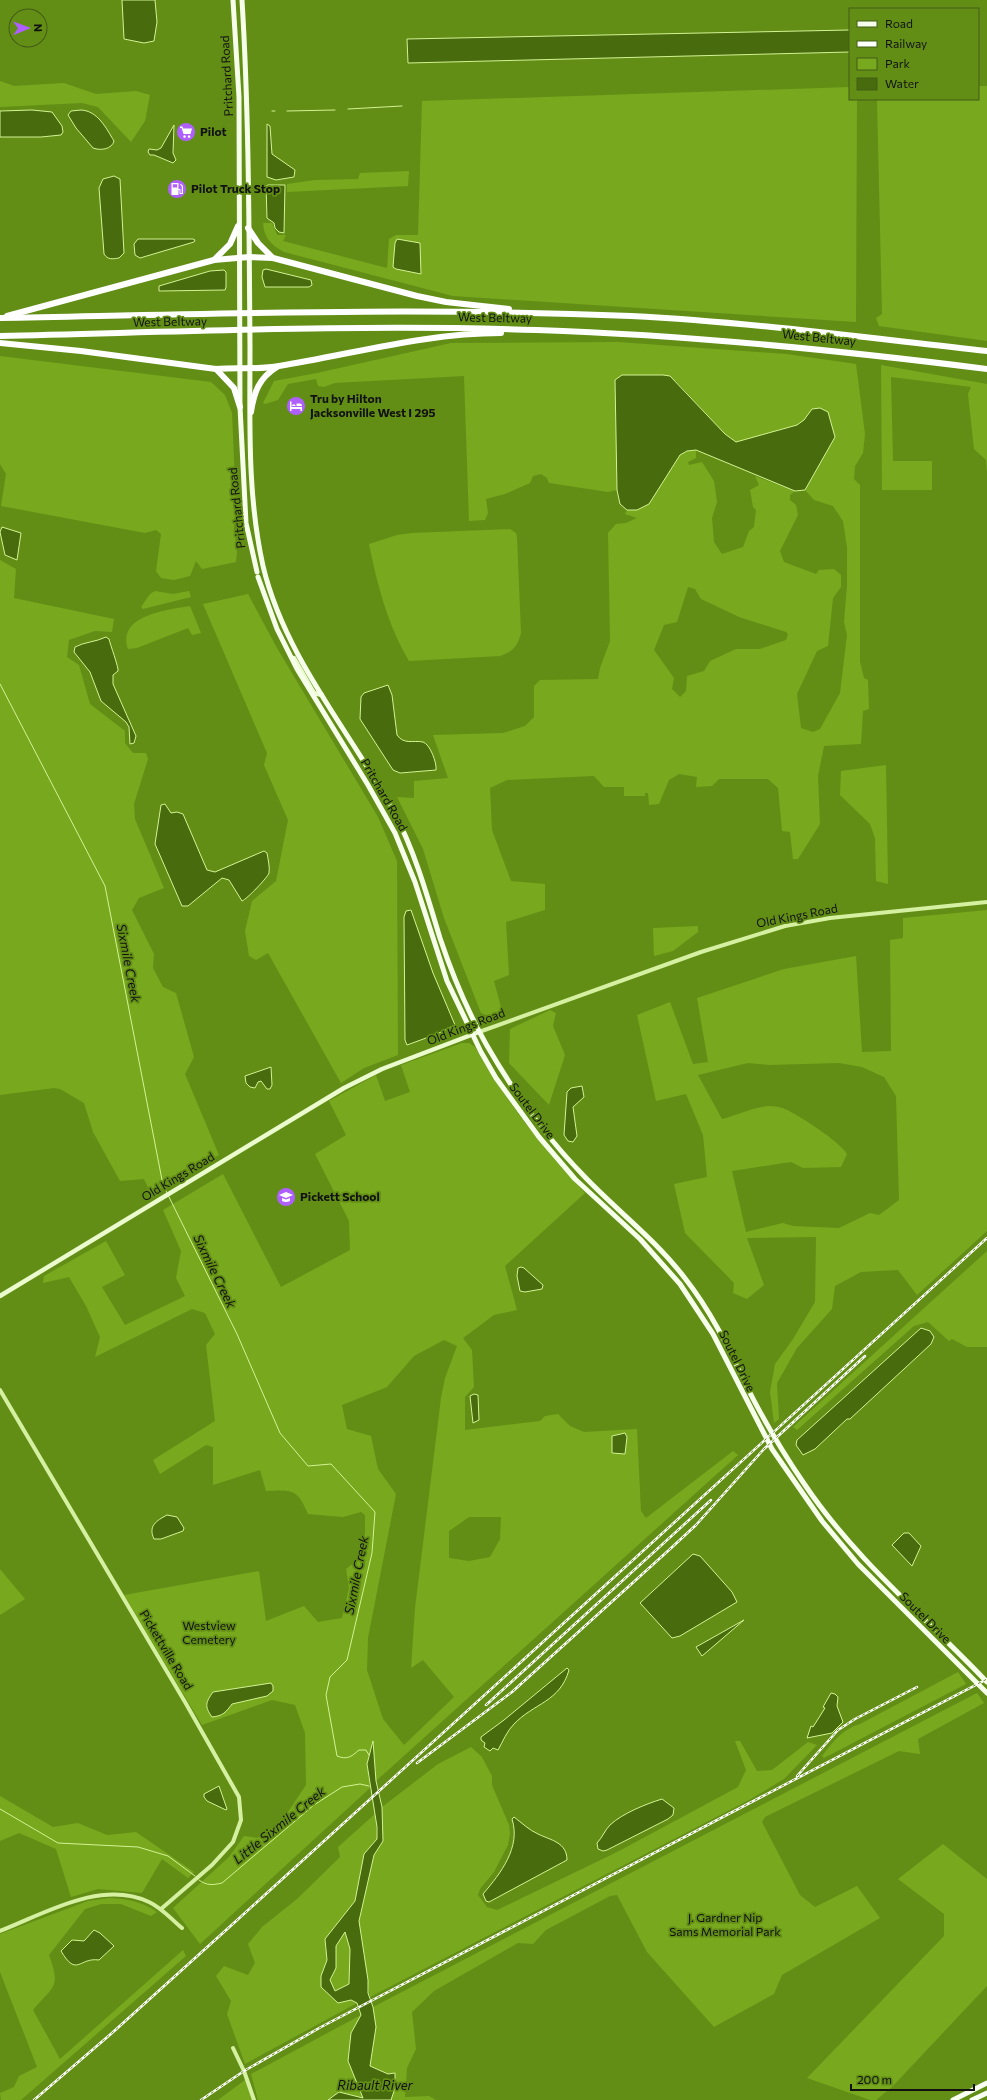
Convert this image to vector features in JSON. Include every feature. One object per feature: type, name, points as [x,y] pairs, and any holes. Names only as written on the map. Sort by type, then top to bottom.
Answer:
[{"type":"highway","points":[[214,260],[230,244],[238,226]]},
{"type":"highway","points":[[248,228],[258,242],[273,258]]},
{"type":"highway","points":[[0,318],[214,260],[249,257],[273,258],[385,288],[446,302],[536,313]]},
{"type":"highway","name":"West Beltway","points":[[0,318],[442,311],[633,316],[764,325],[987,351]]},
{"type":"highway","name":"West Beltway","points":[[0,336],[229,332],[341,328],[441,328],[587,332],[752,342],[861,353],[987,369]]},
{"type":"highway","points":[[0,343],[81,351],[216,369],[239,369],[278,367],[438,337],[489,333],[587,332]]},
{"type":"highway","points":[[250,412],[254,392],[258,384],[270,371],[278,367]]},
{"type":"highway","points":[[216,369],[234,388],[240,407]]},
{"type":"highway","points":[[953,2100],[987,2083]]},
{"type":"highway","points":[[972,2100],[987,2093]]},
{"type":"main road","name":"Pritchard Road","points":[[233,0],[239,97],[238,226],[240,407],[246,523],[257,574],[284,645],[395,833],[415,882],[447,981],[472,1035]]},
{"type":"main road","name":"Pritchard Road","points":[[242,0],[248,101],[251,491],[264,570],[288,634],[305,668],[376,782],[402,829],[423,880],[455,978],[479,1032]]},
{"type":"main road","points":[[284,645],[292,654],[314,693],[322,695]]},
{"type":"main road","name":"Old Kings Road","points":[[0,1296],[364,1077],[479,1032]]},
{"type":"main road","name":"Soutel Drive","points":[[479,1032],[525,1106],[546,1134],[582,1174],[663,1251],[687,1280],[721,1331],[769,1428],[806,1487],[864,1558],[987,1682]]},
{"type":"main road","name":"Soutel Drive","points":[[472,1035],[496,1078],[539,1137],[575,1179],[657,1256],[693,1302],[721,1350],[762,1433],[798,1490],[839,1543],[987,1693]]},
{"type":"street","name":"Old Kings Road","points":[[479,1032],[701,952],[765,931],[830,918],[987,902]]},
{"type":"street","name":"Pickettville Road","points":[[0,1390],[186,1702],[239,1797],[242,1811],[241,1820],[233,1842],[212,1865],[161,1909]]},
{"type":"street","points":[[0,1931],[86,1898],[105,1894],[137,1898],[161,1909],[182,1928]]},
{"type":"street","points":[[233,2048],[244,2071],[254,2100]]},
{"type":"green space","points":[[0,81],[14,86],[64,83],[96,94],[136,91],[150,95],[145,121],[131,142],[98,107],[82,103],[0,107]]},
{"type":"green space","points":[[979,86],[987,86],[987,341],[879,326],[876,318],[882,314],[877,100],[979,100]]},
{"type":"green space","points":[[849,87],[849,100],[857,100],[856,322],[453,296],[284,252],[275,247],[265,233],[263,223],[272,223],[277,235],[286,235],[283,241],[387,268],[389,239],[396,235],[418,235],[422,101]]},
{"type":"green space","points":[[409,171],[408,186],[287,192],[287,184],[315,180],[358,179],[360,173]]},
{"type":"green space","points":[[618,342],[786,354],[856,364],[865,434],[863,453],[855,466],[854,479],[860,485],[860,662],[864,678],[868,680],[869,709],[863,711],[861,744],[824,746],[818,776],[820,824],[798,859],[793,859],[790,832],[782,831],[778,788],[768,779],[719,779],[712,786],[696,787],[697,777],[679,774],[669,780],[659,804],[649,805],[648,793],[645,793],[645,796],[624,796],[624,787],[604,787],[594,776],[507,780],[490,788],[492,830],[511,881],[545,884],[545,910],[506,922],[509,975],[494,981],[503,1015],[493,1018],[481,1013],[444,918],[423,849],[397,797],[414,798],[414,781],[448,778],[433,735],[503,733],[525,726],[534,717],[534,686],[540,680],[598,679],[600,668],[610,641],[608,533],[616,524],[626,523],[637,518],[625,514],[627,510],[637,510],[649,504],[680,455],[687,451],[696,450],[696,458],[688,462],[689,465],[702,462],[714,481],[717,502],[712,518],[714,542],[722,554],[743,547],[749,531],[754,527],[756,510],[753,507],[750,490],[759,485],[755,476],[795,491],[790,495],[790,500],[796,505],[798,515],[780,551],[784,562],[816,574],[819,570],[834,569],[841,575],[841,587],[833,598],[828,646],[817,651],[797,694],[801,728],[813,732],[820,729],[840,693],[847,635],[844,622],[847,586],[847,547],[843,521],[833,506],[814,500],[805,490],[835,437],[813,409],[804,420],[797,425],[736,442],[725,434],[676,381],[615,380],[617,490],[608,492],[549,483],[547,478],[541,474],[533,476],[530,483],[505,494],[486,499],[488,513],[485,520],[469,521],[464,376],[335,383],[324,387],[318,386],[316,379],[288,384],[278,400],[265,404],[263,403],[274,381],[317,373],[451,343]],"holes":[[[688,587],[695,589],[701,599],[739,617],[786,632],[788,634],[786,640],[760,649],[736,649],[710,661],[704,671],[687,676],[686,691],[680,697],[672,689],[674,678],[654,650],[664,625],[677,622]]]},
{"type":"green space","points":[[0,356],[211,382],[225,395],[232,413],[236,506],[234,528],[237,552],[236,562],[202,569],[196,561],[190,576],[174,580],[161,578],[156,571],[161,534],[156,530],[145,533],[1,506],[6,474],[0,464]]},
{"type":"green space","points":[[881,365],[987,384],[987,473],[986,460],[974,449],[968,394],[971,387],[891,377],[893,461],[932,461],[932,490],[882,490]]},
{"type":"green space","points":[[510,529],[516,533],[517,537],[521,633],[516,645],[508,653],[500,656],[409,661],[389,619],[369,544],[397,535],[412,533]]},
{"type":"green space","points":[[0,560],[16,569],[14,598],[114,619],[112,632],[95,631],[69,640],[67,657],[79,665],[90,704],[125,731],[125,743],[133,753],[146,753],[148,759],[134,804],[135,819],[164,888],[139,898],[132,910],[154,954],[153,968],[163,987],[176,993],[194,1057],[185,1074],[219,1155],[151,1194],[144,1179],[120,1181],[93,1132],[84,1103],[60,1089],[54,1088],[0,1095]]},
{"type":"green space","points":[[155,591],[173,594],[189,591],[191,597],[143,609],[141,607],[150,594]]},
{"type":"green space","points":[[248,594],[277,648],[378,817],[397,861],[398,1055],[364,1068],[341,1083],[268,953],[256,960],[249,956],[245,931],[252,901],[276,881],[288,820],[264,765],[267,753],[203,604]]},
{"type":"green space","points":[[190,606],[201,633],[192,635],[188,628],[137,648],[128,649],[127,638],[130,628],[137,622],[146,616],[157,612]]},
{"type":"green space","points":[[886,765],[888,884],[876,881],[875,838],[870,824],[840,795],[841,771]]},
{"type":"green space","points":[[987,910],[987,1231],[917,1295],[898,1270],[861,1272],[835,1286],[832,1309],[797,1348],[777,1383],[779,1419],[774,1423],[770,1392],[775,1364],[793,1339],[815,1302],[816,1237],[747,1238],[764,1285],[747,1299],[733,1293],[734,1283],[685,1233],[674,1184],[707,1177],[703,1135],[686,1094],[656,1101],[637,1015],[670,1002],[693,1064],[708,1062],[697,998],[784,969],[856,956],[862,1052],[891,1051],[890,940],[903,938],[903,918]],"holes":[[[748,1063],[769,1065],[839,1063],[862,1067],[884,1077],[896,1096],[899,1200],[879,1215],[870,1213],[839,1228],[793,1226],[783,1223],[746,1232],[732,1171],[791,1162],[803,1168],[841,1167],[847,1154],[819,1129],[782,1108],[772,1106],[751,1109],[722,1119],[698,1075]]]},
{"type":"green space","points":[[698,926],[698,932],[673,951],[654,956],[653,928]]},
{"type":"green space","points":[[550,1010],[556,1013],[553,1026],[565,1055],[549,1105],[509,1063],[510,1029]]},
{"type":"green space","name":"Westview Cemetery","points":[[462,1043],[469,1043],[475,1047],[499,1086],[539,1141],[585,1193],[505,1266],[517,1310],[494,1315],[463,1338],[472,1350],[474,1387],[465,1397],[465,1430],[540,1421],[545,1416],[558,1414],[570,1426],[584,1432],[637,1429],[641,1511],[646,1518],[733,1451],[738,1455],[376,1781],[373,1743],[367,1764],[370,1788],[200,1944],[173,1908],[229,1857],[244,1836],[257,1838],[282,1821],[306,1785],[305,1733],[295,1705],[272,1700],[202,1725],[124,1595],[259,1571],[266,1621],[304,1606],[318,1622],[342,1618],[349,1588],[346,1569],[360,1558],[365,1533],[365,1515],[361,1512],[343,1517],[308,1514],[300,1499],[293,1492],[266,1491],[260,1470],[213,1485],[213,1447],[206,1445],[160,1474],[153,1460],[215,1421],[206,1345],[215,1334],[205,1313],[192,1309],[95,1357],[100,1337],[86,1306],[69,1277],[43,1283],[44,1276],[106,1241],[125,1275],[102,1287],[125,1325],[185,1296],[176,1278],[181,1251],[163,1210],[223,1174],[281,1287],[350,1250],[349,1221],[315,1154],[346,1135],[329,1101],[376,1075],[385,1101],[410,1092],[401,1065]],"holes":[[[444,1340],[457,1346],[445,1378],[441,1398],[415,1608],[411,1668],[423,1660],[454,1697],[404,1745],[383,1719],[367,1670],[368,1638],[396,1494],[378,1469],[371,1436],[347,1429],[342,1405],[387,1387],[414,1356]],[[469,1517],[501,1517],[500,1539],[490,1557],[469,1561],[449,1558],[449,1531]]]},
{"type":"green space","points":[[987,1251],[987,1347],[967,1347],[952,1339],[949,1341],[928,1322],[914,1326],[797,1430],[793,1427]]},
{"type":"green space","points":[[0,1569],[25,1599],[0,1615]]},
{"type":"green space","points":[[958,1672],[966,1684],[824,1758],[822,1756],[838,1737],[848,1729]]},
{"type":"green space","name":"J. Gardner Nip Sams Memorial Park","points":[[977,1693],[984,1703],[918,1739],[920,1754],[899,1751],[765,1817],[762,1822],[800,1895],[815,1907],[857,1886],[880,1918],[782,1975],[774,1994],[714,2027],[647,1952],[617,1895],[610,1896],[546,1930],[533,1944],[518,1943],[434,1991],[412,2012],[416,2049],[407,2068],[405,2097],[429,2096],[436,2100],[391,2100],[395,2088],[388,2074],[370,2066],[376,2027],[373,2007]]},
{"type":"green space","points":[[735,1741],[740,1741],[757,1771],[772,1770],[808,1742],[817,1745],[784,1779],[749,1800],[370,1997],[359,1921],[374,1855],[383,1841],[382,1807],[438,1764],[471,1747],[482,1757],[492,1776],[492,1785],[509,1825],[510,1834],[508,1845],[494,1872],[480,1889],[478,1895],[487,1907],[497,1910],[619,1851],[738,1787],[746,1770]]},
{"type":"green space","points":[[0,1796],[53,1827],[78,1823],[107,1835],[136,1832],[194,1872],[188,1878],[162,1859],[142,1893],[98,1889],[71,1897],[56,1849],[19,1833],[0,1841]]},
{"type":"green space","points":[[375,1814],[377,1839],[364,1854],[355,1901],[325,1939],[327,1960],[321,1976],[321,1987],[357,2003],[245,2064],[227,2014],[231,2001],[216,1976],[224,1966],[248,1975],[255,1963],[248,1944],[262,1927],[297,1899],[340,1857],[338,1847]]},
{"type":"green space","points":[[943,1844],[987,1879],[987,1986],[892,2087],[876,2100],[870,2100],[807,2078],[944,1936],[944,1914],[898,1879]]},
{"type":"green space","points":[[109,1898],[134,1901],[157,1912],[151,1916],[121,1904],[101,1904],[85,1909],[49,1955],[55,1974],[55,1980],[53,1986],[33,2010],[60,2059],[183,1950],[186,1956],[21,2100],[1,2100],[0,2093],[14,2087],[19,2076],[37,2067],[0,1972],[0,1934],[88,1901]]},
{"type":"green space","points":[[345,1931],[350,1949],[349,1984],[335,1992],[330,1980],[336,1968],[336,1946]]},
{"type":"green space","points":[[361,2015],[351,2033],[348,2061],[363,2098],[339,2092],[328,2100],[258,2100],[251,2074]]},
{"type":"green space","points":[[245,2080],[252,2100],[218,2100]]},
{"type":"water","points":[[122,0],[155,0],[157,22],[154,41],[144,43],[124,39]]},
{"type":"water","points":[[849,30],[849,52],[408,63],[407,39]]},
{"type":"water","points":[[32,110],[52,112],[62,126],[63,132],[61,135],[41,137],[0,137],[0,111]]},
{"type":"water","points":[[81,110],[92,113],[101,121],[114,141],[109,148],[93,148],[76,128],[68,115],[71,111]]},
{"type":"water","points":[[267,124],[270,126],[272,154],[295,170],[294,177],[276,180],[267,177]]},
{"type":"water","points":[[174,125],[173,153],[176,160],[173,163],[154,155],[150,155],[148,152],[149,149],[157,150],[161,148]]},
{"type":"water","points":[[114,176],[120,179],[124,253],[119,258],[112,259],[104,254],[99,188],[103,179]]},
{"type":"water","points":[[285,185],[284,233],[279,232],[275,228],[274,223],[267,218],[266,186]]},
{"type":"water","points":[[138,239],[195,240],[194,242],[140,258],[135,255],[134,244]]},
{"type":"water","points":[[397,239],[420,243],[421,274],[396,269],[393,267],[395,243]]},
{"type":"water","points":[[266,269],[311,280],[312,285],[309,287],[265,287],[262,277],[263,270]]},
{"type":"water","points":[[224,270],[226,272],[225,290],[159,291],[159,286],[210,271]]},
{"type":"water","points":[[622,375],[670,376],[725,434],[736,442],[797,425],[804,420],[812,409],[820,408],[828,412],[835,437],[805,490],[795,491],[696,450],[687,451],[680,455],[649,504],[637,510],[627,510],[620,504],[617,490],[615,380]]},
{"type":"water","points":[[2,527],[21,533],[17,560],[5,555],[0,532]]},
{"type":"water","points":[[106,637],[109,639],[118,669],[118,671],[113,675],[113,684],[136,736],[134,743],[130,744],[129,727],[126,722],[101,701],[90,672],[74,652],[75,647],[79,645]]},
{"type":"water","points":[[388,685],[392,695],[397,735],[403,740],[409,742],[426,743],[432,754],[436,770],[400,773],[393,770],[360,719],[361,697],[364,693]]},
{"type":"water","points":[[165,804],[171,813],[177,812],[183,814],[207,870],[215,872],[264,851],[267,853],[269,863],[268,875],[242,901],[229,880],[222,878],[188,906],[182,906],[155,844],[161,805]]},
{"type":"water","points":[[411,910],[433,973],[455,1025],[437,1034],[407,1045],[405,1040],[404,917],[406,911]]},
{"type":"water","points":[[271,1067],[272,1085],[270,1089],[267,1089],[261,1081],[258,1082],[255,1088],[250,1087],[246,1083],[245,1076]]},
{"type":"water","points":[[582,1086],[584,1097],[573,1107],[577,1136],[573,1142],[568,1141],[564,1135],[567,1092],[571,1088]]},
{"type":"water","points":[[521,1267],[543,1285],[542,1289],[525,1292],[520,1291],[517,1276],[518,1268]]},
{"type":"water","points":[[921,1328],[930,1331],[934,1337],[931,1344],[850,1419],[847,1419],[815,1449],[803,1455],[796,1445],[797,1440]]},
{"type":"water","points":[[474,1394],[478,1395],[479,1420],[473,1423],[470,1396]]},
{"type":"water","points":[[625,1433],[627,1437],[625,1454],[612,1453],[612,1436]]},
{"type":"water","points":[[167,1515],[177,1517],[184,1528],[183,1531],[161,1539],[154,1539],[152,1531],[154,1524],[159,1519]]},
{"type":"water","points":[[904,1533],[909,1533],[921,1546],[912,1566],[892,1545]]},
{"type":"water","points":[[693,1554],[700,1556],[732,1592],[737,1602],[680,1636],[672,1638],[640,1603]]},
{"type":"water","points":[[744,1620],[702,1656],[696,1647]]},
{"type":"water","points":[[567,1668],[569,1670],[565,1681],[559,1689],[553,1696],[530,1711],[514,1724],[507,1733],[498,1750],[493,1748],[490,1751],[484,1747],[485,1743],[481,1740],[481,1737]]},
{"type":"water","points":[[271,1683],[273,1686],[273,1691],[267,1696],[232,1704],[219,1716],[212,1717],[208,1710],[207,1701],[213,1692]]},
{"type":"water","points":[[831,1693],[838,1697],[837,1706],[843,1722],[832,1733],[807,1738],[811,1726],[813,1727],[825,1708],[823,1707]]},
{"type":"water","name":"Ribault River","points":[[373,1741],[376,1781],[382,1807],[383,1841],[374,1855],[359,1921],[368,1980],[368,1993],[373,2007],[376,2027],[370,2066],[388,2074],[395,2073],[395,2088],[391,2100],[328,2100],[339,2092],[363,2098],[348,2061],[351,2033],[361,2015],[357,2003],[351,2000],[338,2003],[321,1987],[321,1976],[327,1960],[325,1939],[355,1901],[364,1854],[377,1839],[377,1827],[367,1764]],"holes":[[[345,1932],[350,1949],[349,1984],[335,1991],[330,1980],[336,1968],[336,1946]]]},
{"type":"water","points":[[219,1786],[227,1809],[226,1810],[207,1801],[204,1797],[204,1794]]},
{"type":"water","points":[[662,1799],[674,1808],[673,1815],[668,1819],[607,1850],[603,1851],[598,1849],[597,1843],[608,1827],[615,1821],[635,1809]]},
{"type":"water","points":[[514,1817],[538,1834],[561,1845],[566,1854],[567,1860],[489,1902],[486,1901],[483,1894],[508,1859],[514,1840],[512,1819]]},
{"type":"water","points":[[94,1930],[100,1933],[114,1946],[99,1960],[87,1961],[75,1965],[66,1959],[61,1951],[72,1940],[84,1941]]},
{"type":"waterway","points":[[348,109],[402,106]]},
{"type":"waterway","points":[[287,111],[335,110]]},
{"type":"waterway","name":"Sixmile Creek","points":[[0,684],[105,886],[163,1185],[167,1193]]},
{"type":"waterway","name":"Sixmile Creek","points":[[168,1195],[237,1334],[280,1433],[308,1466],[331,1464],[375,1512],[372,1553],[347,1660],[330,1677],[326,1695],[337,1756],[344,1758],[349,1757],[359,1750],[366,1750],[369,1755]]},
{"type":"waterway","name":"Little Sixmile Creek","points":[[199,1880],[210,1884],[222,1883],[314,1805],[342,1787],[360,1784],[369,1786]]},
{"type":"waterway","name":"Little Sixmile Creek","points":[[0,1809],[58,1843],[138,1847],[168,1856],[195,1876]]},
{"type":"railway","points":[[34,2100],[112,2033],[235,1922],[987,1238]]},
{"type":"railway","points":[[417,1763],[512,1692],[669,1550],[696,1525],[764,1449],[865,1356]]},
{"type":"railway","points":[[486,1705],[711,1500]]},
{"type":"railway","points":[[201,2100],[244,2071],[321,2027],[987,1679]]},
{"type":"railway","points":[[797,1776],[838,1730],[855,1719],[917,1687]]},
{"type":"place","name":"Pilot","points":[[186,132]]},
{"type":"place","name":"Pilot Truck Stop","points":[[177,189]]},
{"type":"place","name":"Tru by Hilton Jacksonville West I 295","points":[[296,406]]},
{"type":"place","name":"Pickett School","points":[[286,1197]]}]
